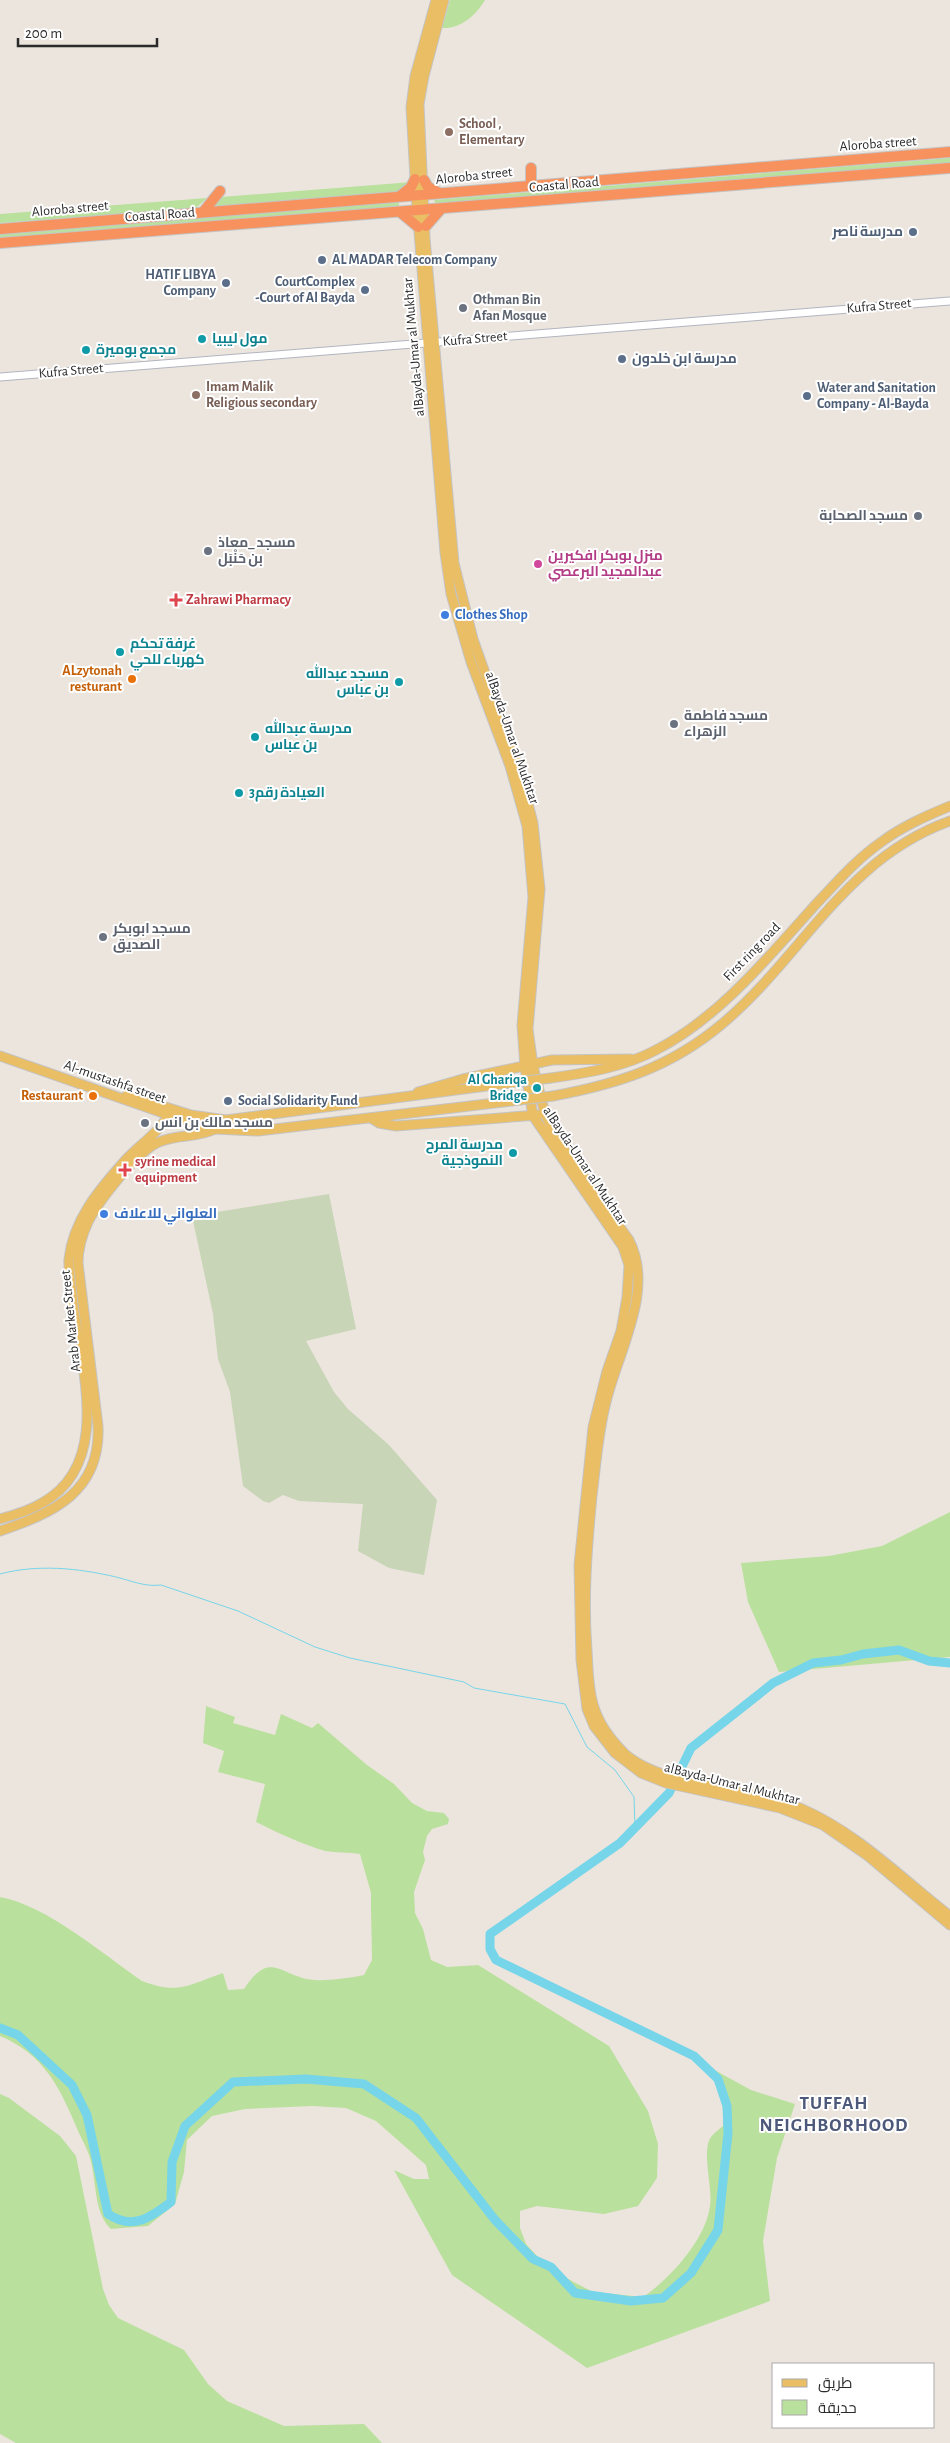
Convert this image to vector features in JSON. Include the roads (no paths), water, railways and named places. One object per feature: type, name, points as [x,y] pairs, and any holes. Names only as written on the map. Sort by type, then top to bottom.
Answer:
[{"type":"highway","name":"Aloroba street","points":[[0,228],[204,210],[440,194],[532,184],[950,152]]},
{"type":"highway","points":[[531,168],[532,184]]},
{"type":"highway","name":"Coastal Road","points":[[0,243],[276,219],[440,209],[950,168]]},
{"type":"highway","points":[[398,197],[408,192],[420,179],[431,190],[440,194]]},
{"type":"highway","points":[[204,210],[220,191]]},
{"type":"highway","points":[[400,212],[422,226],[440,209]]},
{"type":"main road","name":"alBayda-Umar al Mukhtar","points":[[420,179],[412,93],[436,0]]},
{"type":"main road","name":"alBayda-Umar al Mukhtar","points":[[444,0],[421,91],[420,195],[431,342],[450,482],[451,542],[461,597],[480,661],[518,766],[533,823],[540,877],[534,923],[528,1009],[529,1066],[533,1116],[623,1247],[629,1265],[625,1312],[593,1427],[582,1559],[582,1627],[592,1700],[600,1723],[626,1754],[646,1768],[667,1779],[780,1800],[813,1814],[858,1841],[950,1916]]},
{"type":"main road","name":"alBayda-Umar al Mukhtar","points":[[431,342],[428,399],[444,553],[452,594],[473,669],[520,794],[530,851],[534,923]]},
{"type":"main road","name":"First ring road","points":[[518,1082],[587,1072],[634,1059],[655,1051],[677,1039],[710,1014],[780,944],[835,884],[880,843],[920,819],[950,806]]},
{"type":"main road","name":"First ring road","points":[[520,1100],[553,1096],[625,1080],[672,1059],[703,1039],[742,1005],[855,881],[879,859],[913,838],[950,821]]},
{"type":"main road","name":"Al-mustashfa street","points":[[0,1052],[180,1112],[213,1120],[400,1099],[518,1082]]},
{"type":"main road","name":"Al-mustashfa street","points":[[0,1056],[169,1116],[215,1129],[258,1131],[520,1100]]},
{"type":"main road","points":[[400,1099],[434,1086],[552,1060],[634,1059]]},
{"type":"main road","name":"alBayda-Umar al Mukhtar","points":[[529,1066],[555,1137],[629,1240],[636,1257],[638,1269],[633,1310],[606,1402],[598,1442],[582,1559]]},
{"type":"main road","points":[[334,1107],[336,1122]]},
{"type":"main road","points":[[0,1520],[26,1511],[44,1502],[65,1484],[81,1459],[88,1425],[69,1265],[74,1237],[82,1217],[94,1198],[136,1147],[153,1134],[169,1116],[180,1112]]},
{"type":"main road","points":[[371,1118],[379,1123],[396,1126],[545,1114]]},
{"type":"main road","name":"Arab Market Street","points":[[0,1531],[48,1514],[63,1504],[78,1489],[95,1458],[99,1441],[98,1426],[78,1263],[80,1244],[88,1223],[123,1175],[153,1144],[170,1138],[215,1129]]},
{"type":"main road","name":"alBayda-Umar al Mukhtar","points":[[686,1783],[764,1804],[823,1826],[868,1856],[950,1925]]},
{"type":"street","name":"Kufra Street","points":[[0,377],[950,301]]},
{"type":"waterway","points":[[0,1574],[28,1569],[58,1568],[102,1574],[144,1584],[161,1585],[238,1611],[315,1647],[350,1658],[464,1682],[474,1688],[565,1704],[587,1747],[615,1770],[634,1797],[635,1827]]},
{"type":"waterway","points":[[0,2028],[18,2035],[72,2085],[87,2115],[108,2214],[117,2219],[134,2222],[141,2220],[156,2213],[171,2202],[172,2162],[185,2126],[233,2082],[306,2079],[364,2084],[416,2118],[495,2220],[533,2259],[551,2267],[575,2293],[631,2301],[663,2298],[691,2273],[718,2230],[728,2133],[727,2106],[718,2079],[694,2056],[496,1960],[490,1949],[490,1934],[620,1843],[669,1793],[691,1748],[773,1683],[813,1663],[841,1660],[863,1654],[899,1650],[929,1661],[950,1663]]},
{"type":"place","name":"School , Elementary","points":[[449,132]]},
{"type":"place","name":"مدرسة ناصر","points":[[913,232]]},
{"type":"place","name":"AL MADAR Telecom Company","points":[[322,260]]},
{"type":"place","name":"HATIF LIBYA Company","points":[[226,283]]},
{"type":"place","name":"CourtComplex -Court of Al Bayda","points":[[365,290]]},
{"type":"place","name":"Othman Bin Afan Mosque","points":[[463,308]]},
{"type":"place","name":"مول ليبيا","points":[[202,339]]},
{"type":"place","name":"مجمع بوميرة","points":[[86,350]]},
{"type":"place","name":"مدرسة ابن خلدون","points":[[622,359]]},
{"type":"place","name":"Imam Malik Religious secondary","points":[[196,395]]},
{"type":"place","name":"Water and Sanitation Company - Al-Bayda","points":[[807,396]]},
{"type":"place","name":"مسجد الصحابة","points":[[918,516]]},
{"type":"place","name":"مسجد _معاذ بن حَنْبَل","points":[[208,551]]},
{"type":"place","name":"منزل بوبكر افكيرين عبدالمجيد البرعصي","points":[[538,564]]},
{"type":"place","name":"Zahrawi Pharmacy","points":[[176,600]]},
{"type":"place","name":"Clothes Shop","points":[[445,615]]},
{"type":"place","name":"غرفة تحكم كهرباء للحي","points":[[120,652]]},
{"type":"place","name":"ALzytonah resturant","points":[[132,679]]},
{"type":"place","name":"مسجد عبدالله بن عباس","points":[[399,682]]},
{"type":"place","name":"مسجد فاطمة الزهراء","points":[[674,724]]},
{"type":"place","name":"مدرسة عبدالله بن عباس","points":[[255,737]]},
{"type":"place","name":"3العيادة رقم","points":[[239,793]]},
{"type":"place","name":"مسجد ابوبكر الصديق","points":[[103,937]]},
{"type":"place","name":"Al Ghariqa Bridge","points":[[537,1088]]},
{"type":"place","name":"Restaurant","points":[[93,1096]]},
{"type":"place","name":"Social Solidarity Fund","points":[[228,1101]]},
{"type":"place","name":"مسجد مالك بن انس","points":[[145,1123]]},
{"type":"place","name":"مدرسة المرح النموذجية","points":[[513,1153]]},
{"type":"place","name":"syrine medical equipment","points":[[125,1170]]},
{"type":"place","name":"العلواني للاعلاف","points":[[104,1214]]},
{"type":"district","name":"TUFFAH NEIGHBORHOOD","points":[[834,2114]]}]
